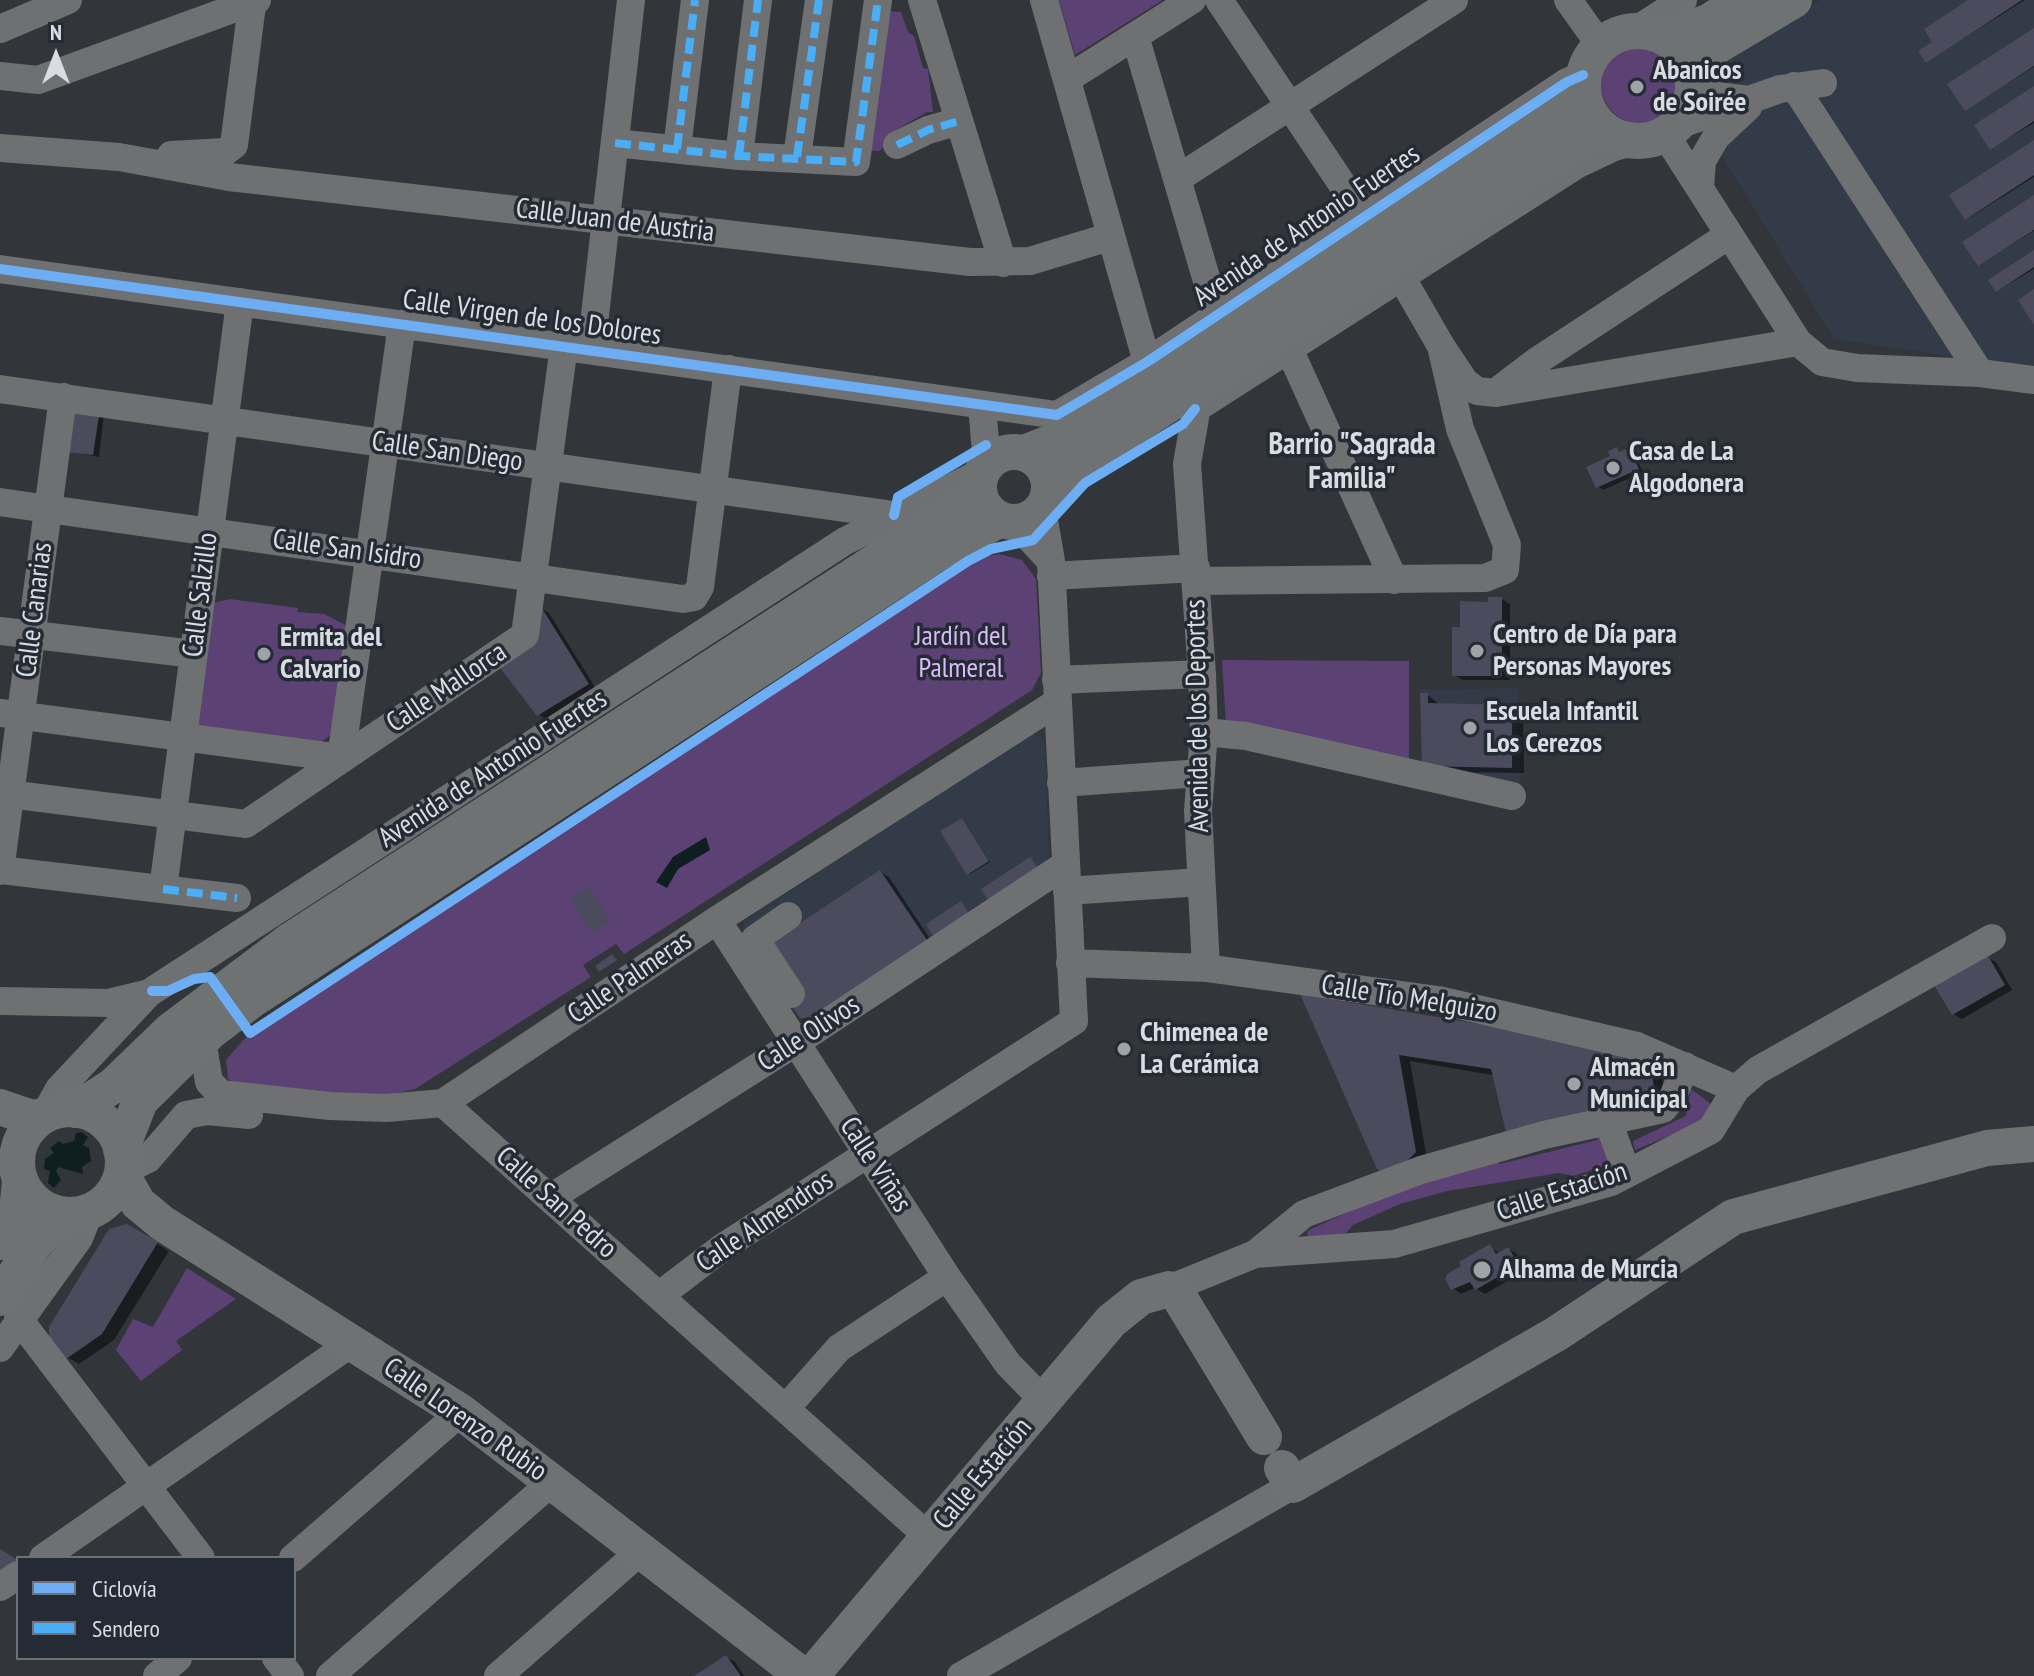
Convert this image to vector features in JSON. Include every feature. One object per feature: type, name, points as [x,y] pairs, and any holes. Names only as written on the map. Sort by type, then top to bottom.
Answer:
[{"type":"main road","points":[[1651,34],[1682,52],[1692,78],[1688,110],[1647,133],[1591,116],[1588,71],[1623,32],[1651,34],[1708,22],[1744,0]]},
{"type":"main road","points":[[1692,78],[1717,46],[1794,0]]},
{"type":"main road","name":"Avenida de Antonio Fuertes","points":[[122,1166],[140,1101],[202,1040],[252,1000],[951,545],[1027,511],[1073,466],[1146,419],[1198,396],[1383,247],[1554,119],[1588,71]]},
{"type":"main road","name":"Avenida de Antonio Fuertes","points":[[60,1113],[114,1085],[170,1031],[291,940],[933,524],[997,466],[1060,439],[1383,247],[1582,138],[1647,133]]},
{"type":"main road","points":[[1033,457],[1047,473],[1027,511],[985,508],[997,466],[1033,457]]},
{"type":"main road","points":[[0,1107],[32,1118],[60,1113],[100,1118],[112,1129],[122,1166],[104,1202],[55,1223],[36,1242],[9,1308]]},
{"type":"main road","points":[[0,1242],[17,1212],[11,1162],[26,1132],[60,1113]]},
{"type":"main road","points":[[1288,1476],[1542,1342],[1733,1217],[1877,1181],[1987,1148],[2034,1144]]},
{"type":"main road","points":[[11,1162],[41,1207],[82,1213],[134,1213],[162,1223]]},
{"type":"main road","name":"Calle Lorenzo Rubio","points":[[122,1166],[138,1203],[162,1223],[461,1412],[803,1676]]},
{"type":"main road","points":[[1169,1289],[1188,1309],[1264,1437]]},
{"type":"main road","name":"Calle Estación","points":[[811,1676],[1111,1321],[1141,1297],[1169,1289]]},
{"type":"street","points":[[0,29],[68,0]]},
{"type":"street","name":"Calle Mallorca","points":[[172,813],[246,824],[525,635],[549,467],[606,219],[631,0]]},
{"type":"street","points":[[677,149],[695,0]]},
{"type":"street","points":[[739,156],[758,0]]},
{"type":"street","points":[[797,157],[819,0]]},
{"type":"street","points":[[615,143],[739,156],[856,162],[878,0]]},
{"type":"street","points":[[922,0],[1003,263]]},
{"type":"street","points":[[1044,0],[1147,362]]},
{"type":"street","points":[[1067,79],[1192,0]]},
{"type":"street","points":[[1219,0],[1383,247],[1441,346],[1465,382],[1477,391],[1496,393],[1798,342]]},
{"type":"street","points":[[1177,179],[1454,0]]},
{"type":"street","points":[[1568,0],[1588,71]]},
{"type":"street","points":[[1651,34],[1683,0]]},
{"type":"street","points":[[0,76],[38,80],[254,2]]},
{"type":"street","name":"Calle Juan de Austria","points":[[119,157],[225,152],[234,145],[254,2]]},
{"type":"street","points":[[1135,36],[1217,315]]},
{"type":"street","points":[[1692,78],[1717,96],[1757,97]]},
{"type":"street","points":[[1823,83],[1794,86],[1647,133],[1700,188],[1798,342],[1822,362],[1857,368],[1980,373],[2034,380]]},
{"type":"street","points":[[1794,86],[1980,373]]},
{"type":"street","points":[[1700,188],[1702,161],[1716,137],[1757,97]]},
{"type":"street","points":[[897,145],[928,130],[959,121]]},
{"type":"street","name":"Calle Juan de Austria","points":[[0,148],[119,157],[229,177],[970,262],[1030,261],[1109,237]]},
{"type":"street","points":[[1496,393],[1537,361],[1729,235]]},
{"type":"street","name":"Avenida de Antonio Fuertes","points":[[1057,415],[1147,362],[1217,315],[1383,247]]},
{"type":"street","name":"Avenida de Antonio Fuertes","points":[[1198,396],[1290,351],[1383,247]]},
{"type":"street","name":"Calle Virgen de los Dolores","points":[[0,269],[1057,415]]},
{"type":"street","name":"Calle Salzillo","points":[[163,889],[240,302]]},
{"type":"street","points":[[10,714],[341,758],[402,324]]},
{"type":"street","points":[[1051,569],[1394,580],[1485,578],[1505,570],[1507,545],[1460,429],[1441,346]]},
{"type":"street","points":[[1290,351],[1394,580]]},
{"type":"street","points":[[714,487],[728,369]]},
{"type":"street","name":"Calle San Diego","points":[[0,389],[549,467],[714,487],[894,515]]},
{"type":"street","name":"Avenida de los Deportes","points":[[1198,396],[1187,464],[1202,674],[1204,732],[1198,811],[1206,968]]},
{"type":"street","name":"Calle Canarias","points":[[0,871],[10,714],[32,635],[63,397]]},
{"type":"street","points":[[982,406],[997,466]]},
{"type":"street","points":[[1146,419],[1172,437],[1187,464]]},
{"type":"street","name":"Avenida de Antonio Fuertes","points":[[60,1113],[59,1089],[149,993],[752,600],[894,515],[997,466]]},
{"type":"street","name":"Calle San Isidro","points":[[0,502],[683,599],[694,597],[700,587],[714,487]]},
{"type":"street","points":[[1027,511],[1051,569],[1070,963]]},
{"type":"street","points":[[0,631],[194,654]]},
{"type":"street","points":[[1056,691],[1202,674]]},
{"type":"street","name":"Calle Palmeras","points":[[202,1040],[209,1082],[221,1094],[344,1107],[386,1108],[443,1103],[1056,691]]},
{"type":"street","points":[[1204,732],[1246,736],[1512,796]]},
{"type":"street","points":[[1061,783],[1201,773]]},
{"type":"street","points":[[5,793],[172,813]]},
{"type":"street","points":[[0,871],[237,898]]},
{"type":"street","points":[[1066,878],[1201,882]]},
{"type":"street","name":"Calle Olivos","points":[[550,1198],[1066,878]]},
{"type":"street","points":[[788,916],[755,939],[791,994]]},
{"type":"street","name":"Calle Viñas","points":[[717,920],[947,1277],[1008,1364],[1044,1401]]},
{"type":"street","name":"Calle Estación","points":[[1255,1254],[1394,1244],[1611,1182],[1711,1130],[1736,1089],[1758,1070],[1992,938]]},
{"type":"street","name":"Calle Tío Melguizo","points":[[1070,963],[1206,968],[1438,1000],[1637,1046],[1736,1089]]},
{"type":"street","name":"Calle Almendros","points":[[660,1295],[723,1247],[1074,1021],[1070,963]]},
{"type":"street","points":[[0,1001],[108,1003],[149,993]]},
{"type":"street","name":"Calle Estación","points":[[1169,1289],[1255,1254],[1304,1214],[1421,1170],[1663,1109],[1673,1097],[1685,1066]]},
{"type":"street","points":[[122,1166],[148,1159],[186,1115],[207,1111],[385,1124],[430,1116],[443,1103]]},
{"type":"street","name":"Calle San Pedro","points":[[443,1103],[930,1538]]},
{"type":"street","points":[[1608,1121],[1627,1173]]},
{"type":"street","points":[[786,1408],[839,1348],[947,1277]]},
{"type":"street","points":[[0,1348],[9,1308]]},
{"type":"street","points":[[9,1308],[199,1556]]},
{"type":"street","points":[[46,1556],[353,1342]]},
{"type":"street","points":[[295,1556],[461,1412]]},
{"type":"street","points":[[961,1676],[1288,1476]]},
{"type":"street","points":[[330,1676],[552,1482]]},
{"type":"street","points":[[498,1676],[642,1550]]},
{"type":"street","points":[[157,1676],[176,1660]]},
{"type":"street","points":[[278,1660],[290,1676]]},
{"type":"shaded area","points":[[1820,0],[2034,0],[2034,369],[1834,339],[1702,123],[1720,67]]},
{"type":"shaded area","name":"Escuela Infantil Los Cerezos","points":[[1518,688],[1521,789],[1422,766],[1420,690]]},
{"type":"shaded area","points":[[1030,735],[1039,736],[1045,745],[1049,859],[808,1018],[800,1018],[743,931],[744,921]]},
{"type":"shaded area","points":[[706,837],[710,850],[678,869],[667,888],[656,882],[673,857]]},
{"type":"shaded area","points":[[81,1132],[88,1137],[83,1145],[89,1148],[91,1161],[82,1167],[83,1174],[58,1167],[56,1171],[61,1180],[54,1188],[48,1183],[50,1171],[44,1169],[45,1159],[54,1153],[50,1148],[59,1141],[63,1144],[74,1141],[76,1133]]},
{"type":"green space","points":[[1059,0],[1163,0],[1075,55]]},
{"type":"green space","points":[[884,11],[901,12],[908,32],[914,36],[923,68],[928,69],[933,112],[927,112],[896,130],[896,136],[879,151],[865,151]]},
{"type":"green space","points":[[1633,44],[1649,44],[1670,55],[1681,76],[1681,92],[1670,113],[1649,124],[1633,124],[1619,118],[1607,106],[1601,92],[1601,76],[1607,62],[1619,50]]},
{"type":"green space","name":"Jardín del Palmeral","points":[[999,554],[1022,560],[1036,579],[1041,673],[1032,690],[624,954],[616,944],[583,965],[591,977],[415,1089],[382,1096],[240,1085],[228,1079],[226,1060],[244,1039],[983,557]]},
{"type":"green space","points":[[230,599],[324,614],[351,628],[333,734],[320,742],[195,727],[209,604]]},
{"type":"green space","points":[[1222,660],[1409,661],[1409,766],[1226,724]]},
{"type":"green space","points":[[1691,1089],[1711,1104],[1710,1111],[1696,1125],[1635,1150],[1633,1141],[1686,1116]]},
{"type":"green space","points":[[1600,1133],[1611,1156],[1601,1167],[1573,1176],[1559,1173],[1447,1191],[1400,1204],[1353,1225],[1346,1233],[1320,1239],[1308,1237],[1307,1232],[1311,1229],[1380,1198],[1491,1157],[1500,1164],[1597,1140]]},
{"type":"green space","points":[[187,1268],[236,1299],[176,1341],[182,1350],[141,1381],[116,1350],[133,1319],[153,1327]]},
{"type":"building","points":[[1968,0],[2022,0],[1926,63],[1918,51],[1932,42],[1924,29]]},
{"type":"building","points":[[2034,28],[2034,66],[1965,111],[1947,84]]},
{"type":"building","points":[[2034,86],[2034,121],[1990,150],[1974,125]]},
{"type":"building","points":[[2034,140],[2034,175],[1965,220],[1949,195]]},
{"type":"building","points":[[2034,195],[2034,230],[1978,266],[1962,242]]},
{"type":"building","points":[[2034,250],[2034,267],[1996,292],[1988,280]]},
{"type":"building","points":[[2034,289],[2034,325],[2018,300]]},
{"type":"building","points":[[100,409],[93,455],[65,452],[69,413]]},
{"type":"building","name":"Casa de La Algodonera","points":[[1617,447],[1619,452],[1629,448],[1639,469],[1596,488],[1586,467],[1610,456],[1608,451]]},
{"type":"building","name":"Centro de Día para Personas Mayores","points":[[1488,597],[1502,597],[1502,676],[1452,676],[1452,627],[1460,627],[1460,601],[1488,602]]},
{"type":"building","points":[[540,605],[589,684],[537,716],[498,665]]},
{"type":"building","name":"Ermita del Calvario","points":[[269,645],[272,661],[259,664],[256,647]]},
{"type":"building","name":"Escuela Infantil Los Cerezos","points":[[1420,693],[1428,693],[1428,703],[1512,705],[1512,768],[1422,766]]},
{"type":"building","points":[[962,818],[989,861],[967,875],[940,831]]},
{"type":"building","points":[[1030,857],[1038,868],[988,900],[981,889]]},
{"type":"building","points":[[880,870],[927,940],[808,1018],[800,1018],[788,1001],[767,945]]},
{"type":"building","points":[[589,886],[611,921],[591,933],[570,898]]},
{"type":"building","points":[[961,901],[969,913],[933,936],[926,924]]},
{"type":"building","points":[[612,954],[617,960],[599,972],[595,966]]},
{"type":"building","points":[[1987,954],[2005,985],[1952,1015],[1934,985]]},
{"type":"building","name":"Almacén Municipal","points":[[1300,994],[1545,1035],[1650,1063],[1656,1099],[1506,1132],[1491,1069],[1399,1055],[1416,1152],[1402,1166],[1384,1172],[1377,1169]]},
{"type":"building","points":[[127,1224],[158,1242],[102,1334],[66,1359],[49,1337],[49,1327],[109,1229]]},
{"type":"building","name":"Alhama de Murcia","points":[[1490,1244],[1496,1254],[1508,1247],[1519,1265],[1475,1290],[1470,1282],[1451,1290],[1445,1279],[1447,1274],[1461,1266],[1459,1262]]},
{"type":"building","points":[[0,1549],[16,1559],[16,1568],[0,1579]]},
{"type":"building","points":[[726,1655],[741,1676],[694,1676]]},
{"type":"marked path","points":[[677,149],[695,0]]},
{"type":"marked path","points":[[739,156],[758,0]]},
{"type":"marked path","points":[[797,157],[819,0]]},
{"type":"marked path","points":[[615,143],[739,156],[856,162],[878,0]]},
{"type":"marked path","points":[[897,145],[928,130],[959,121]]},
{"type":"marked path","points":[[163,889],[237,898]]},
{"type":"cycle path","points":[[0,269],[1057,415],[1147,362],[1567,82],[1583,75]]},
{"type":"cycle path","points":[[152,991],[168,991],[194,979],[210,977],[250,1033],[968,561],[991,549],[1033,540],[1085,483],[1183,424],[1195,409]]},
{"type":"cycle path","points":[[894,515],[898,497],[986,445]]},
{"type":"place","name":"Abanicos de Soirée","points":[[1637,87]]},
{"type":"place","name":"Casa de La Algodonera","points":[[1613,468]]},
{"type":"place","name":"Centro de Día para Personas Mayores","points":[[1477,651]]},
{"type":"place","name":"Ermita del Calvario","points":[[264,654]]},
{"type":"place","name":"Escuela Infantil Los Cerezos","points":[[1470,728]]},
{"type":"place","name":"Chimenea de La Cerámica","points":[[1124,1049]]},
{"type":"place","name":"Almacén Municipal","points":[[1574,1084]]},
{"type":"place","name":"Alhama de Murcia","points":[[1482,1270]]},
{"type":"district","name":"Barrio \"Sagrada Familia\"","points":[[1352,462]]}]
